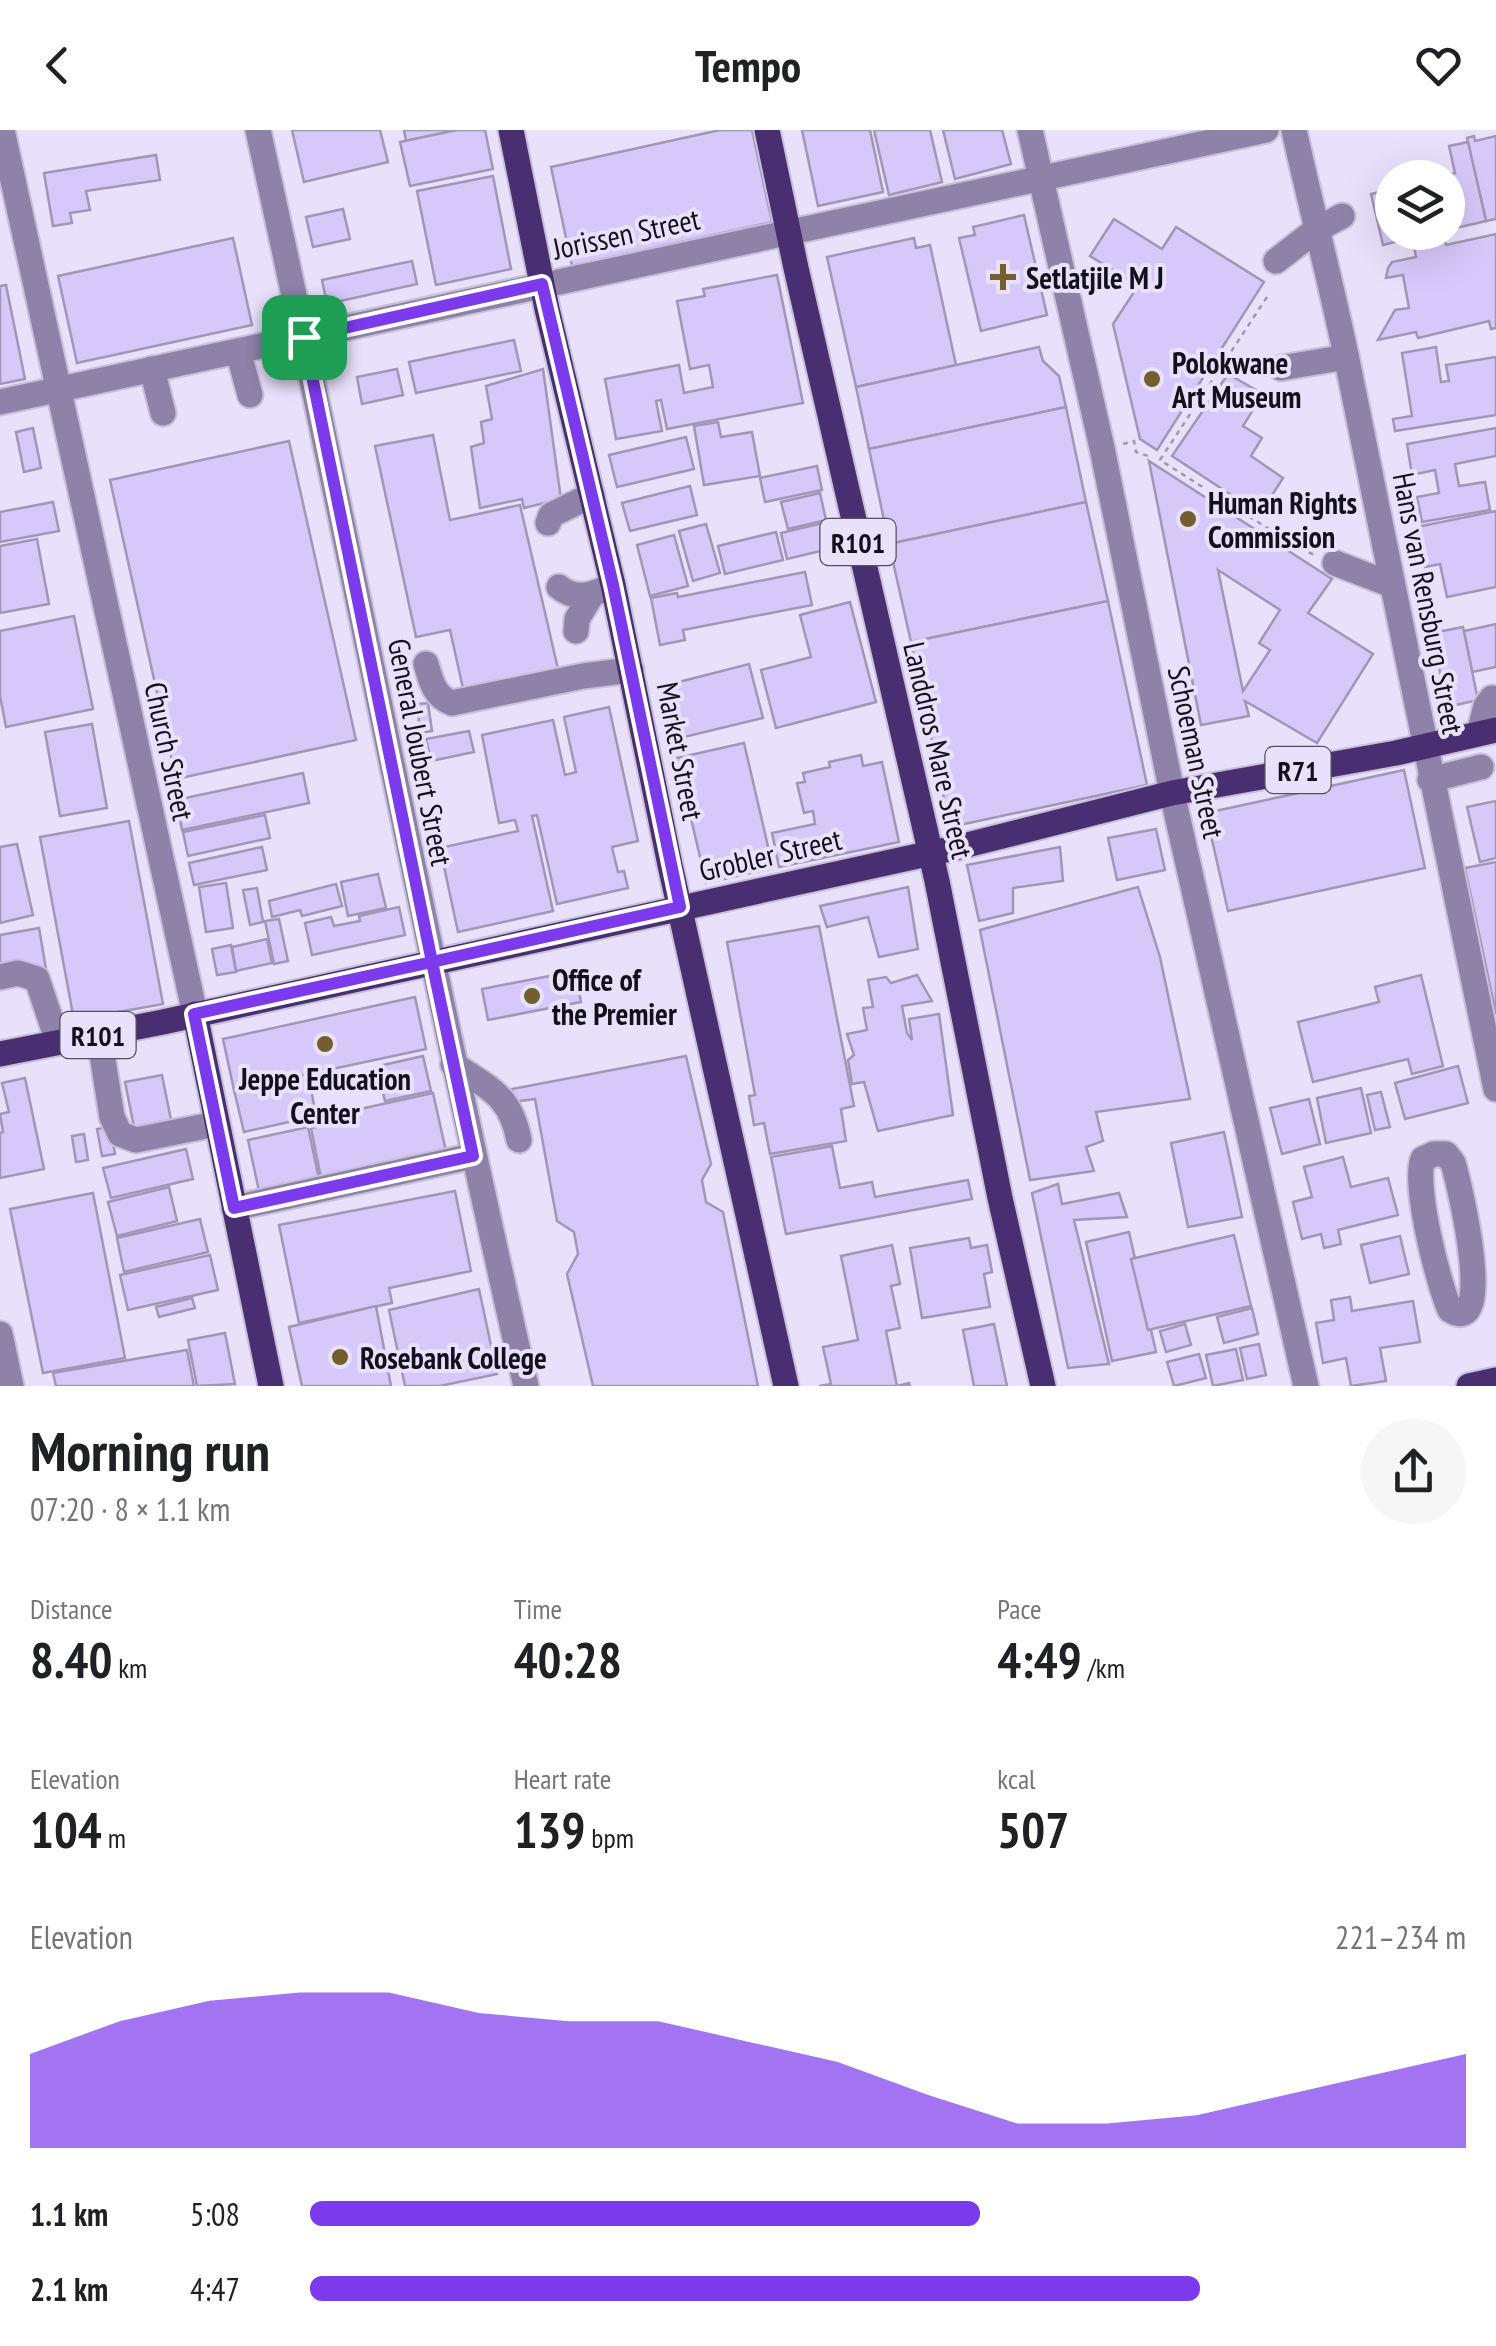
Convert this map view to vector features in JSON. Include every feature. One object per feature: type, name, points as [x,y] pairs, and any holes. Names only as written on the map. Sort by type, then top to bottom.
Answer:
[{"type":"main road","name":"Market Street","points":[[510,130],[592,495],[602,591],[631,670],[786,1386]]},
{"type":"main road","name":"Landdros Mare Street","points":[[768,130],[937,881],[1000,1198],[1044,1386]]},
{"type":"main road","name":"Grobler Street","points":[[0,1054],[928,853],[1172,793],[1482,733]]},
{"type":"main road","name":"Church Street","points":[[194,1014],[271,1386]]},
{"type":"main road","points":[[1469,1386],[1496,1380]]},
{"type":"street","name":"Church Street","points":[[2,130],[194,1014]]},
{"type":"street","name":"General Joubert Street","points":[[258,130],[453,1064],[526,1386]]},
{"type":"street","name":"Schoeman Street","points":[[1030,130],[1102,448],[1172,793],[1306,1386]]},
{"type":"street","name":"Jorissen Street","points":[[0,402],[1266,130]]},
{"type":"street","name":"Hans van Rensburg Street","points":[[1294,130],[1346,357],[1496,1089]]},
{"type":"street","points":[[1276,261],[1316,230],[1342,216]]},
{"type":"street","points":[[238,351],[250,395]]},
{"type":"street","points":[[1281,368],[1346,357]]},
{"type":"street","points":[[152,369],[163,413]]},
{"type":"street","points":[[548,522],[551,515],[592,495]]},
{"type":"street","points":[[1335,563],[1392,585]]},
{"type":"street","points":[[559,587],[566,593],[602,591]]},
{"type":"street","points":[[576,631],[577,619],[602,591]]},
{"type":"street","points":[[426,664],[432,686],[452,703],[631,670]]},
{"type":"street","points":[[1430,780],[1488,766],[1482,733],[1486,706],[1492,698]]},
{"type":"street","points":[[0,977],[18,973],[37,980],[58,1042]]},
{"type":"street","points":[[99,1035],[112,1117],[120,1134],[136,1140],[216,1124]]},
{"type":"street","points":[[453,1064],[504,1100],[513,1112],[519,1140]]},
{"type":"street","points":[[1446,1154],[1453,1163],[1486,1236],[1482,1300],[1470,1313],[1450,1310],[1418,1179],[1427,1156],[1446,1154]]},
{"type":"street","points":[[234,1208],[473,1156]]},
{"type":"street","points":[[0,1334],[11,1386]]},
{"type":"path","points":[[1160,460],[1266,297]]},
{"type":"path","points":[[1134,441],[1136,452],[1160,460],[1299,548],[1335,563]]},
{"type":"building","points":[[292,130],[380,130],[388,162],[304,182]]},
{"type":"building","points":[[404,130],[457,130],[406,141]]},
{"type":"building","points":[[457,130],[485,130],[493,169],[410,186],[400,142]]},
{"type":"building","points":[[720,130],[752,130],[772,222],[572,266],[551,167]]},
{"type":"building","points":[[802,130],[870,130],[883,192],[818,206]]},
{"type":"building","points":[[874,130],[930,130],[942,182],[889,195]]},
{"type":"building","points":[[943,130],[1002,130],[1011,164],[955,179]]},
{"type":"building","points":[[1474,136],[1475,141],[1496,136],[1496,219],[1486,221],[1467,138]]},
{"type":"building","points":[[1468,142],[1486,221],[1465,226],[1465,160],[1452,160],[1449,146]]},
{"type":"building","points":[[156,155],[160,180],[86,191],[90,210],[70,213],[72,223],[53,226],[44,173]]},
{"type":"building","points":[[493,176],[511,269],[436,285],[417,191]]},
{"type":"building","points":[[343,209],[350,239],[313,247],[306,217]]},
{"type":"building","name":"Setlatjile M J","points":[[1024,215],[1047,315],[981,331],[959,238],[975,235],[973,227]]},
{"type":"building","points":[[1114,219],[1162,249],[1176,227],[1264,282],[1157,450],[1140,439],[1113,324],[1138,286],[1090,256]]},
{"type":"building","points":[[1496,234],[1496,328],[1491,329],[1489,321],[1418,338],[1416,332],[1378,340],[1395,310],[1409,308],[1403,275],[1386,278],[1388,268],[1392,262],[1416,257],[1415,250],[1465,250],[1465,241]]},
{"type":"building","points":[[233,238],[252,325],[77,363],[58,276]]},
{"type":"building","points":[[914,238],[916,248],[930,245],[956,365],[856,387],[827,257]]},
{"type":"building","points":[[412,261],[417,284],[327,304],[322,280]]},
{"type":"building","points":[[777,275],[803,403],[667,429],[661,400],[656,401],[662,431],[616,439],[605,379],[679,365],[684,393],[713,387],[709,365],[690,369],[677,301],[705,296],[703,289]]},
{"type":"building","points":[[6,285],[25,379],[0,384],[0,286]]},
{"type":"building","points":[[514,340],[521,371],[416,393],[409,362]]},
{"type":"building","points":[[1039,347],[1043,361],[1059,376],[1066,407],[869,449],[856,387]]},
{"type":"building","points":[[1436,347],[1441,382],[1449,381],[1446,365],[1496,357],[1496,415],[1395,431],[1393,419],[1412,416],[1402,353]]},
{"type":"building","points":[[397,369],[403,395],[362,404],[357,377]]},
{"type":"building","points":[[543,369],[561,499],[524,508],[522,499],[480,508],[471,447],[484,443],[481,422],[492,419],[486,386]]},
{"type":"building","points":[[1228,374],[1263,394],[1243,426],[1262,438],[1251,456],[1283,478],[1260,514],[1172,456]]},
{"type":"building","points":[[1066,407],[1086,502],[889,544],[869,449]]},
{"type":"building","points":[[718,422],[721,437],[752,432],[760,476],[704,485],[694,426]]},
{"type":"building","points":[[33,428],[41,468],[24,472],[16,432]]},
{"type":"building","points":[[1496,428],[1496,456],[1455,464],[1459,486],[1485,482],[1490,510],[1422,522],[1417,497],[1439,493],[1435,470],[1412,475],[1407,444]]},
{"type":"building","points":[[433,435],[450,520],[520,505],[559,673],[464,693],[450,630],[416,637],[375,446]]},
{"type":"building","points":[[686,437],[694,469],[617,487],[609,455]]},
{"type":"building","points":[[289,441],[356,740],[176,779],[110,480]]},
{"type":"building","points":[[1149,461],[1332,579],[1308,613],[1373,654],[1317,743],[1245,701],[1249,716],[1201,725]],"holes":[[[1218,570],[1280,610],[1259,643],[1270,650],[1243,691]]]},
{"type":"building","points":[[817,466],[822,490],[765,502],[760,478]]},
{"type":"building","points":[[690,486],[697,515],[630,531],[622,503]]},
{"type":"building","points":[[820,493],[826,520],[788,529],[781,502]]},
{"type":"building","points":[[53,502],[59,531],[0,542],[0,512]]},
{"type":"building","points":[[1086,502],[1108,601],[911,642],[889,544]]},
{"type":"building","points":[[1496,511],[1496,587],[1447,597],[1440,564],[1425,567],[1417,527]]},
{"type":"building","points":[[827,522],[833,548],[787,559],[781,533]]},
{"type":"building","points":[[706,524],[720,573],[693,581],[679,531]]},
{"type":"building","points":[[776,532],[783,560],[725,574],[718,546]]},
{"type":"building","points":[[674,535],[688,586],[650,596],[637,545]]},
{"type":"building","points":[[37,539],[49,604],[0,613],[0,546]]},
{"type":"building","points":[[805,572],[812,605],[683,630],[685,640],[660,645],[651,598],[677,593],[678,597]]},
{"type":"building","points":[[1108,601],[1147,785],[950,827],[911,642]]},
{"type":"building","points":[[850,602],[876,702],[776,728],[761,670],[811,657],[800,615]]},
{"type":"building","points":[[74,616],[93,709],[6,727],[0,696],[0,631]]},
{"type":"building","points":[[1496,624],[1496,667],[1472,672],[1464,631]]},
{"type":"building","points":[[1463,627],[1478,700],[1447,707],[1432,633]]},
{"type":"building","points":[[749,664],[763,718],[676,739],[667,685]]},
{"type":"building","points":[[428,703],[432,731],[421,733],[416,704]]},
{"type":"building","points":[[609,707],[638,841],[612,847],[618,872],[624,871],[628,888],[557,904],[537,815],[532,816],[553,911],[458,932],[440,848],[518,831],[515,820],[499,823],[482,735],[553,720],[565,775],[576,772],[564,717]]},
{"type":"building","points":[[92,724],[107,808],[60,816],[45,732]]},
{"type":"building","points":[[469,731],[474,752],[431,761],[426,739]]},
{"type":"building","points":[[744,743],[773,868],[706,883],[677,758]]},
{"type":"building","points":[[861,755],[863,766],[882,762],[899,842],[779,867],[772,833],[815,824],[813,811],[804,813],[797,783],[805,782],[803,773]]},
{"type":"building","points":[[1404,770],[1425,868],[1228,911],[1206,813]]},
{"type":"building","points":[[303,773],[309,803],[182,830],[176,800]]},
{"type":"building","points":[[1496,801],[1496,858],[1480,862],[1467,807]]},
{"type":"building","points":[[265,815],[270,838],[188,856],[183,832]]},
{"type":"building","points":[[129,821],[163,1004],[74,1020],[40,837]]},
{"type":"building","points":[[1156,829],[1165,870],[1117,880],[1108,838]]},
{"type":"building","points":[[17,844],[33,915],[0,923],[0,847]]},
{"type":"building","points":[[262,847],[267,870],[194,885],[189,863]]},
{"type":"building","points":[[1060,847],[1063,881],[1013,888],[1013,913],[979,921],[967,865]]},
{"type":"building","points":[[1496,862],[1496,1014],[1465,868]]},
{"type":"building","points":[[378,874],[386,908],[348,916],[341,882]]},
{"type":"building","points":[[226,883],[233,928],[206,932],[199,887]]},
{"type":"building","points":[[336,884],[342,906],[302,916],[300,910],[272,917],[269,901]]},
{"type":"building","points":[[908,887],[918,949],[879,957],[868,917],[827,927],[820,906]]},
{"type":"building","points":[[1138,887],[1160,957],[1190,1099],[1096,1112],[1103,1141],[1086,1147],[1094,1171],[1030,1180],[980,930]]},
{"type":"building","points":[[257,888],[263,922],[250,925],[243,890]]},
{"type":"building","points":[[399,907],[405,935],[312,955],[305,923],[331,917],[334,926]]},
{"type":"building","points":[[279,919],[288,961],[274,964],[265,921]]},
{"type":"building","points":[[819,926],[854,1106],[841,1109],[846,1141],[770,1154],[764,1123],[754,1125],[749,1096],[755,1095],[727,942]]},
{"type":"building","points":[[39,928],[46,969],[0,977],[0,935]]},
{"type":"building","points":[[267,939],[272,963],[236,971],[232,947]]},
{"type":"building","points":[[231,945],[236,972],[217,975],[212,949]]},
{"type":"building","name":"Office of the Premier","points":[[575,971],[581,1002],[488,1020],[482,989]]},
{"type":"building","points":[[917,975],[932,1001],[902,1006],[907,1033],[912,1040],[909,1019],[939,1014],[953,1115],[878,1131],[864,1082],[852,1084],[848,1060],[854,1055],[847,1034],[867,1030],[863,1008],[873,1007],[868,980],[886,977],[891,983]]},
{"type":"building","points":[[1421,975],[1443,1066],[1412,1074],[1408,1059],[1313,1082],[1298,1022],[1379,1002],[1375,987]]},
{"type":"building","name":"Jeppe Education Center","points":[[415,997],[426,1049],[234,1090],[223,1039]]},
{"type":"building","points":[[423,1056],[431,1091],[385,1101],[380,1081],[386,1079],[383,1065]]},
{"type":"building","points":[[686,1056],[711,1164],[702,1180],[706,1202],[723,1212],[758,1386],[593,1386],[567,1274],[578,1254],[574,1232],[557,1221],[535,1099],[513,1102],[512,1089]]},
{"type":"building","points":[[1458,1066],[1468,1103],[1405,1119],[1395,1083]]},
{"type":"building","points":[[319,1072],[322,1087],[311,1089],[316,1116],[244,1132],[234,1090]]},
{"type":"building","points":[[162,1075],[171,1120],[134,1127],[125,1082]]},
{"type":"building","points":[[25,1078],[44,1169],[0,1178],[0,1114],[9,1112],[2,1083]]},
{"type":"building","points":[[1361,1088],[1371,1133],[1326,1143],[1317,1098]]},
{"type":"building","points":[[1381,1092],[1390,1127],[1375,1130],[1367,1095]]},
{"type":"building","points":[[433,1093],[446,1151],[321,1178],[311,1128],[321,1126],[319,1118]]},
{"type":"building","points":[[1309,1099],[1320,1144],[1282,1154],[1270,1108]]},
{"type":"building","points":[[110,1127],[115,1154],[102,1156],[97,1129]]},
{"type":"building","points":[[308,1127],[319,1179],[259,1191],[248,1140]]},
{"type":"building","points":[[1224,1132],[1242,1217],[1188,1227],[1171,1143]]},
{"type":"building","points":[[84,1134],[88,1160],[76,1162],[72,1136]]},
{"type":"building","points":[[832,1146],[840,1188],[872,1182],[875,1197],[968,1180],[972,1199],[786,1234],[771,1157]]},
{"type":"building","points":[[186,1149],[193,1179],[111,1198],[103,1168]]},
{"type":"building","points":[[1343,1157],[1351,1187],[1388,1178],[1398,1215],[1338,1230],[1341,1244],[1324,1248],[1321,1234],[1302,1239],[1293,1202],[1312,1197],[1304,1167]]},
{"type":"building","points":[[1058,1184],[1062,1204],[1119,1193],[1127,1217],[1074,1220],[1109,1364],[1068,1368],[1032,1193]]},
{"type":"building","points":[[169,1187],[177,1221],[117,1236],[108,1202]]},
{"type":"building","points":[[455,1191],[471,1271],[389,1288],[392,1303],[299,1323],[279,1225]]},
{"type":"building","points":[[93,1193],[125,1358],[43,1373],[10,1209]]},
{"type":"building","points":[[200,1219],[208,1252],[124,1272],[117,1238]]},
{"type":"building","points":[[1129,1232],[1156,1352],[1112,1361],[1086,1242]]},
{"type":"building","points":[[1234,1235],[1251,1306],[1148,1330],[1131,1259]]},
{"type":"building","points":[[1400,1236],[1409,1274],[1370,1283],[1361,1245]]},
{"type":"building","points":[[969,1238],[971,1248],[987,1245],[992,1272],[984,1274],[990,1307],[922,1318],[910,1248]]},
{"type":"building","points":[[892,1245],[900,1284],[891,1286],[900,1328],[886,1331],[897,1386],[819,1386],[831,1384],[823,1347],[858,1340],[841,1256]]},
{"type":"building","points":[[210,1255],[218,1290],[128,1310],[120,1275]]},
{"type":"building","points":[[479,1289],[497,1374],[440,1386],[405,1386],[389,1310]]},
{"type":"building","points":[[1350,1297],[1352,1311],[1413,1301],[1420,1342],[1380,1348],[1386,1381],[1351,1386],[1346,1358],[1323,1363],[1316,1323],[1334,1320],[1331,1300]]},
{"type":"building","points":[[192,1298],[195,1308],[159,1317],[156,1307]]},
{"type":"building","name":"Rosebank College","points":[[376,1306],[391,1386],[302,1386],[289,1327]]},
{"type":"building","points":[[1252,1308],[1258,1334],[1224,1343],[1217,1317]]},
{"type":"building","points":[[994,1324],[1007,1386],[974,1386],[963,1330]]},
{"type":"building","points":[[1185,1324],[1191,1345],[1166,1352],[1160,1331]]},
{"type":"building","points":[[225,1333],[235,1384],[197,1386],[188,1340]]},
{"type":"building","points":[[1259,1344],[1266,1375],[1247,1379],[1240,1348]]},
{"type":"building","points":[[1236,1349],[1243,1380],[1213,1386],[1206,1355]]},
{"type":"building","points":[[187,1350],[194,1386],[56,1386],[53,1373]]},
{"type":"building","points":[[1199,1354],[1206,1378],[1174,1386],[1167,1362]]},
{"type":"place","name":"Setlatjile M J","points":[[1003,277]]},
{"type":"place","name":"Polokwane Art Museum","points":[[1152,379]]},
{"type":"place","name":"Human Rights Commission","points":[[1188,519]]},
{"type":"place","name":"Office of the Premier","points":[[532,996]]},
{"type":"place","name":"Jeppe Education Center","points":[[325,1044]]},
{"type":"place","name":"Rosebank College","points":[[340,1357]]},
{"type":"route","points":[[304,337],[432,962],[194,1014],[234,1208],[473,1156],[432,962],[680,907],[613,585],[542,284],[304,337]]}]
